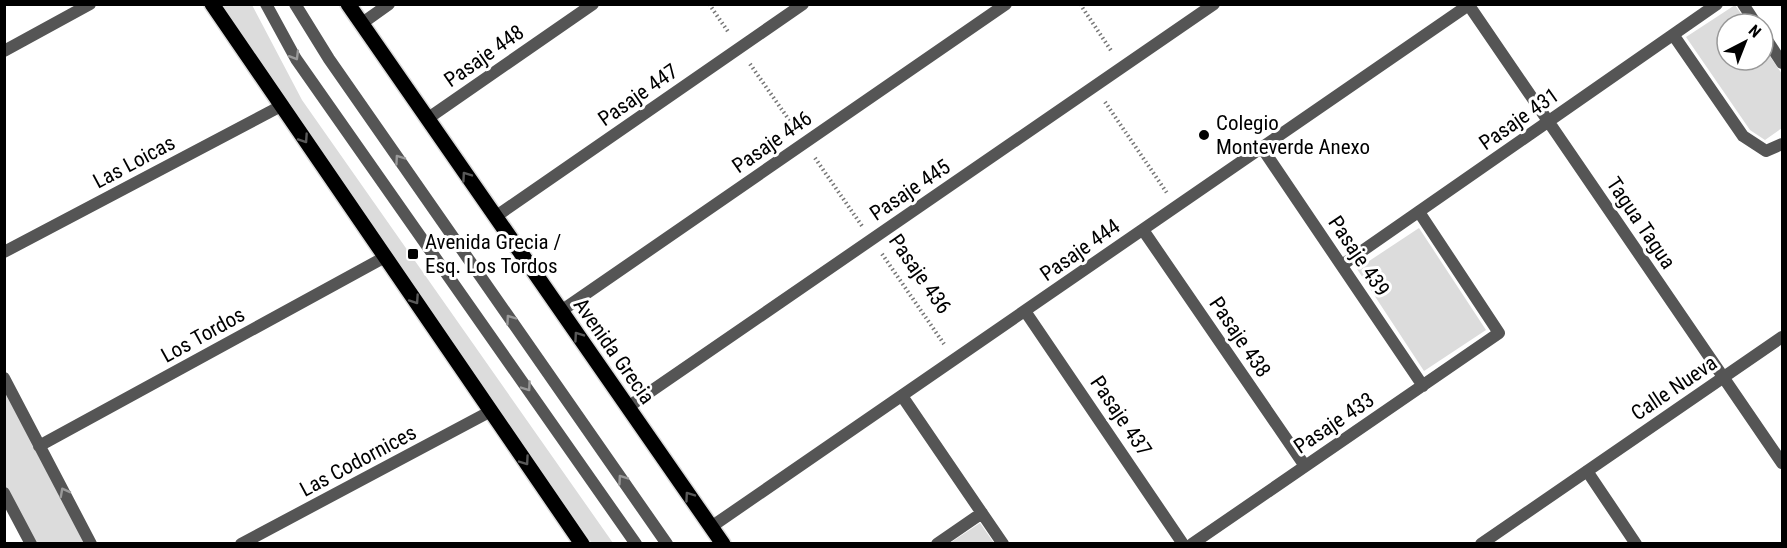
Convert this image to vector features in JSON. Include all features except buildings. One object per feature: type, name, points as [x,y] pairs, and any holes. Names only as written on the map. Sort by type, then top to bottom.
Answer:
[{"type":"main road","points":[[212,4],[582,543]]},
{"type":"main road","name":"Avenida Grecia","points":[[348,4],[723,543]]},
{"type":"street","points":[[4,51],[90,4]]},
{"type":"street","points":[[266,4],[296,59],[636,543]]},
{"type":"street","points":[[295,4],[329,59],[668,543]]},
{"type":"street","points":[[361,24],[389,4]]},
{"type":"street","name":"Pasaje 448","points":[[427,119],[593,4]]},
{"type":"street","name":"Pasaje 447","points":[[495,217],[803,4]]},
{"type":"street","name":"Pasaje 446","points":[[561,311],[1006,4]]},
{"type":"street","name":"Pasaje 445","points":[[628,408],[1214,4]]},
{"type":"street","name":"Pasaje 431","points":[[1342,265],[1717,4]]},
{"type":"street","name":"Tagua Tagua","points":[[1469,5],[1782,463]]},
{"type":"street","name":"Pasaje 444","points":[[711,527],[1469,5]]},
{"type":"street","points":[[1674,36],[1743,136],[1766,151],[1782,144]]},
{"type":"street","name":"Las Loicas","points":[[4,252],[281,106]]},
{"type":"street","name":"Pasaje 439","points":[[1262,148],[1423,386]]},
{"type":"street","name":"Pasaje 433","points":[[1192,543],[1499,333],[1419,212]]},
{"type":"street","name":"Pasaje 438","points":[[1143,230],[1305,466]]},
{"type":"street","name":"Los Tordos","points":[[39,446],[385,257]]},
{"type":"street","name":"Pasaje 437","points":[[1025,311],[1183,543]]},
{"type":"street","name":"Calle Nueva","points":[[1481,543],[1782,337]]},
{"type":"street","points":[[4,378],[91,543]]},
{"type":"street","points":[[902,396],[1003,543]]},
{"type":"street","name":"Las Codornices","points":[[242,543],[490,411]]},
{"type":"street","points":[[1587,471],[1636,543]]},
{"type":"street","points":[[4,493],[31,543]]},
{"type":"street","points":[[937,543],[982,513]]},
{"type":"path","name":"Pasaje 436","points":[[709,4],[955,359]]},
{"type":"path","points":[[1080,4],[1123,67]]},
{"type":"path","points":[[1095,87],[1176,207]]},
{"type":"shaded area","points":[[222,5],[252,5],[302,100],[613,543],[592,543],[285,103]]},
{"type":"shaded area","points":[[1735,5],[1740,12],[1724,12]]},
{"type":"shaded area","points":[[1715,18],[1715,72],[1775,72],[1775,64],[1782,74],[1782,128],[1765,140],[1750,130],[1686,37]]},
{"type":"shaded area","points":[[1419,228],[1486,330],[1424,371],[1357,269]]},
{"type":"shaded area","points":[[4,389],[86,543],[32,543],[5,489]]},
{"type":"shaded area","points":[[980,523],[994,543],[950,543]]},
{"type":"place","name":"Colegio Monteverde Anexo","points":[[1204,135]]},
{"type":"place","name":"Avenida Grecia / Esq. Los Tordos","points":[[413,254]]}]
